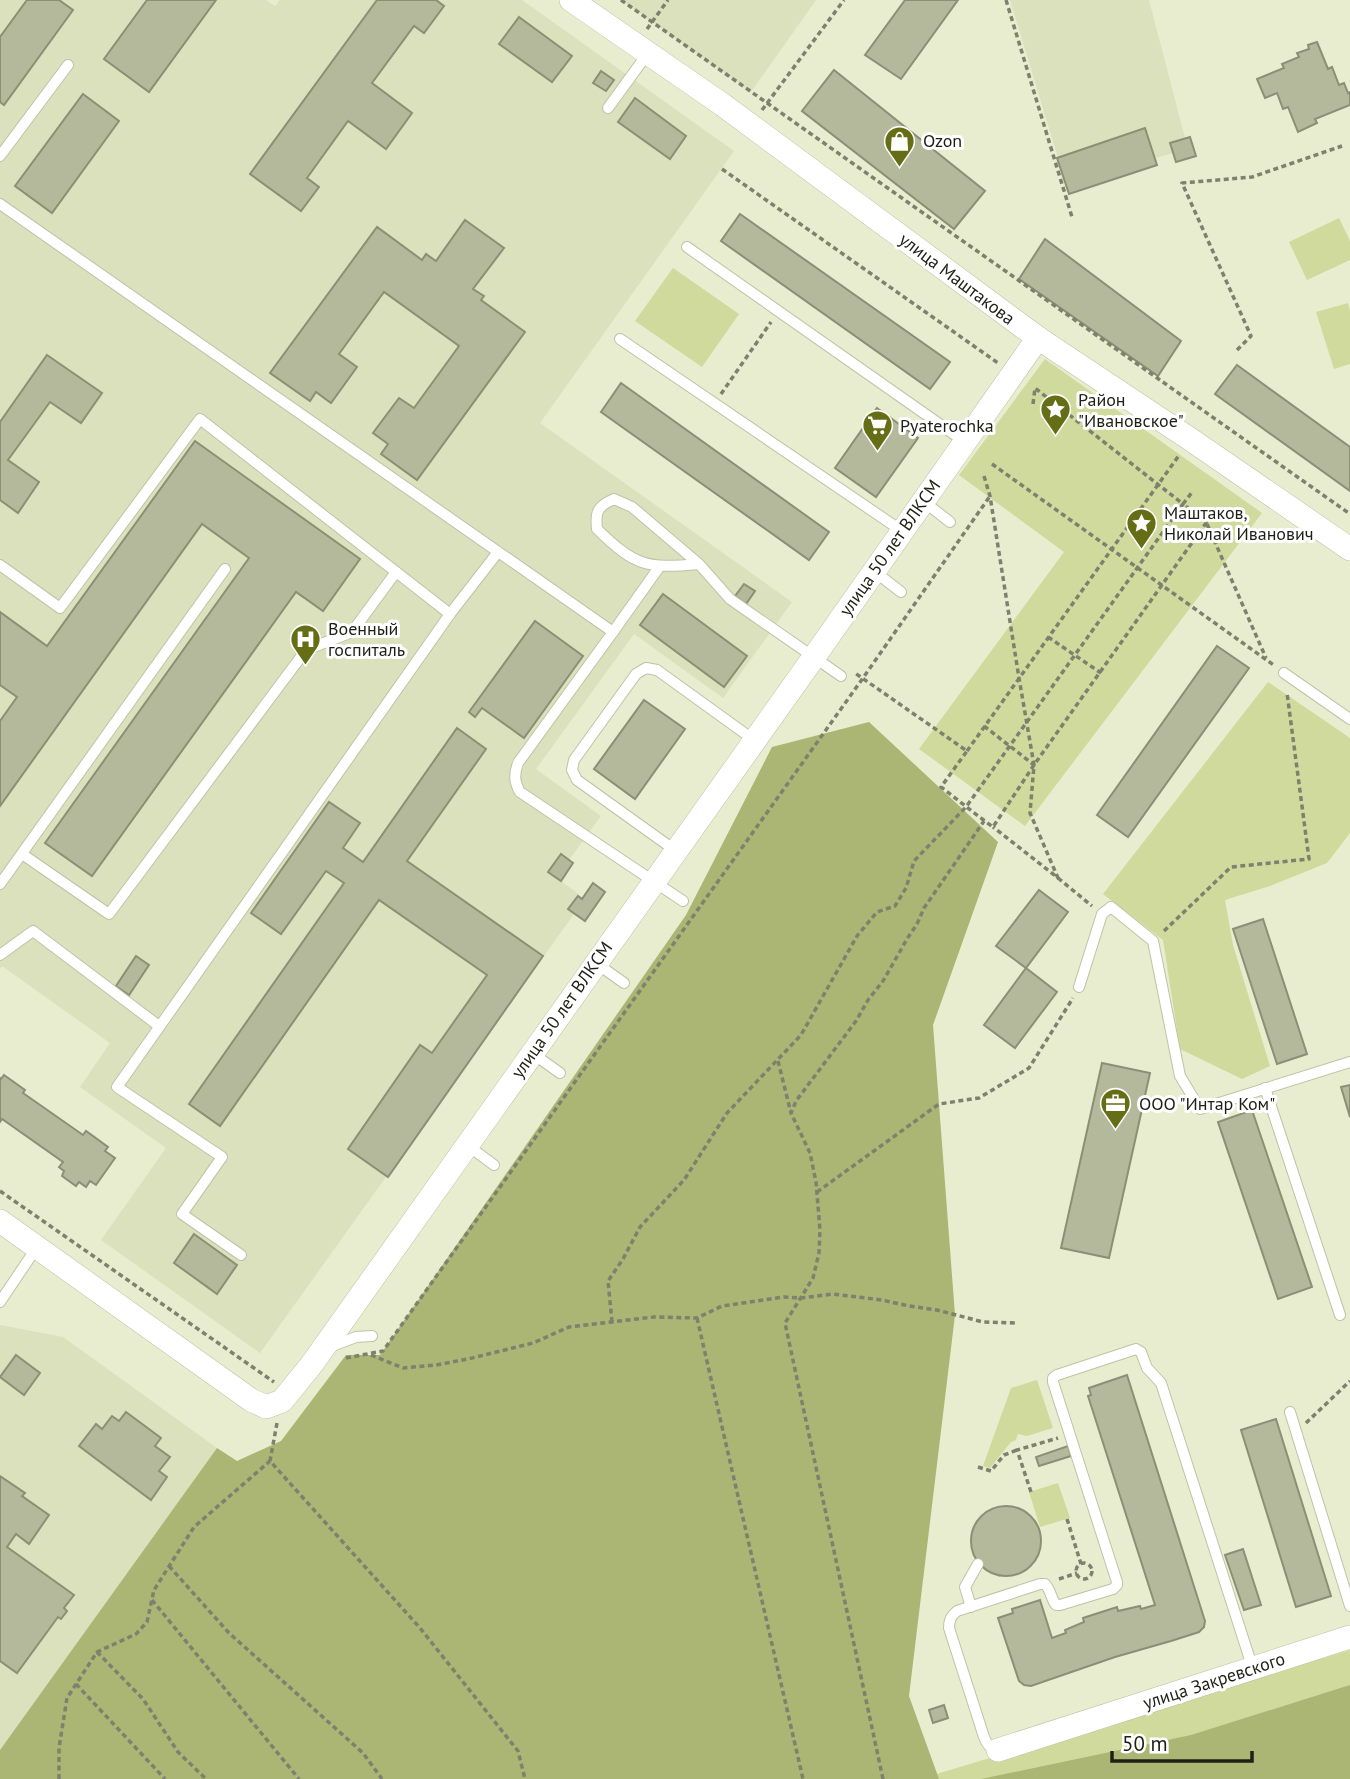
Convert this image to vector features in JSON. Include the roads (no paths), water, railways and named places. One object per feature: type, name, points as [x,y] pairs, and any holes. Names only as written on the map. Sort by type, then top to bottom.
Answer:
[{"type":"street","name":"улица Маштакова","points":[[571,0],[750,125],[1038,338],[1191,439],[1350,550]]},
{"type":"street","name":"улица 50 лет ВЛКСМ","points":[[37,1247],[251,1400],[266,1407],[278,1391],[317,1357],[1038,338]]},
{"type":"street","points":[[0,1221],[37,1247]]},
{"type":"street","name":"улица Закревского","points":[[998,1750],[1350,1637]]},
{"type":"lane","points":[[608,108],[641,49]]},
{"type":"lane","points":[[0,156],[68,65]]},
{"type":"lane","points":[[0,204],[612,632]]},
{"type":"lane","points":[[687,247],[965,442]]},
{"type":"lane","points":[[620,339],[902,531]]},
{"type":"lane","points":[[0,565],[60,608],[201,419],[450,614]]},
{"type":"lane","points":[[699,564],[660,566],[641,563],[623,553],[597,529],[598,509],[614,499],[632,507],[699,564],[730,599],[814,656],[844,672]]},
{"type":"lane","points":[[923,501],[950,522]]},
{"type":"lane","points":[[241,1255],[182,1214],[222,1157],[117,1087],[450,614],[498,552]]},
{"type":"lane","points":[[660,566],[518,763],[514,775],[520,792],[683,901]]},
{"type":"lane","points":[[0,884],[225,569]]},
{"type":"lane","points":[[874,571],[901,592]]},
{"type":"lane","points":[[22,853],[109,914],[306,650],[352,632],[396,572]]},
{"type":"lane","points":[[676,850],[577,780],[572,770],[574,760],[636,674],[646,668],[657,670],[754,740]]},
{"type":"lane","points":[[1284,673],[1350,719]]},
{"type":"lane","points":[[1079,987],[1102,914],[1111,907],[1153,941],[1180,1076],[1200,1109],[1350,1062]]},
{"type":"lane","points":[[0,955],[33,931],[159,1026]]},
{"type":"lane","points":[[596,963],[624,983]]},
{"type":"lane","points":[[532,1053],[560,1073]]},
{"type":"lane","points":[[1265,1088],[1340,1315]]},
{"type":"lane","points":[[467,1145],[494,1166]]},
{"type":"lane","points":[[0,1302],[37,1247]]},
{"type":"lane","points":[[317,1357],[356,1337],[372,1336]]},
{"type":"lane","points":[[998,1750],[992,1749],[984,1737],[948,1622],[957,1611],[1040,1584],[1049,1588],[1056,1605],[1117,1585],[1053,1378],[1136,1349],[1147,1368],[1161,1383],[1253,1669]]},
{"type":"lane","points":[[1290,1412],[1350,1606]]},
{"type":"lane","points":[[971,1607],[965,1587],[978,1564]]},
{"type":"place","name":"Ozon","points":[[900,168]]},
{"type":"place","name":"Район \"Ивановское\"","points":[[1055,437]]},
{"type":"place","name":"Pyaterochka","points":[[877,453]]},
{"type":"place","name":"Маштаков, Николай Иванович","points":[[1141,550]]},
{"type":"place","name":"Военный госпиталь","points":[[305,666]]},
{"type":"place","name":"ООО \"Интар Ком\"","points":[[1116,1131]]}]
